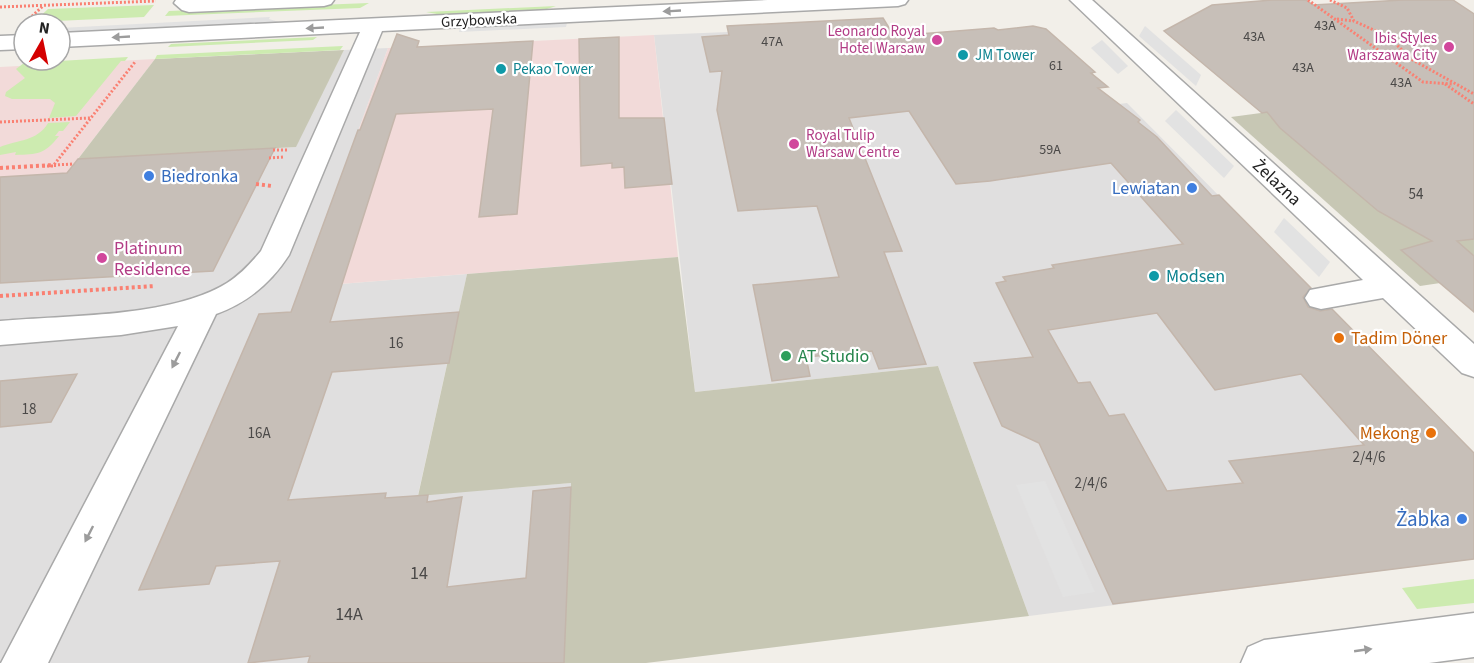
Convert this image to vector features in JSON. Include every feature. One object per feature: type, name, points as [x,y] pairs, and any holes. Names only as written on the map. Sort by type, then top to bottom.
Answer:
[{"type":"street","points":[[188,3],[324,0]]},
{"type":"street","name":"Grzybowska","points":[[72,39],[898,0]]},
{"type":"street","name":"Żelazna","points":[[1080,0],[1474,364]]},
{"type":"street","points":[[399,4],[423,23]]},
{"type":"street","points":[[0,333],[142,321],[186,313],[203,308],[242,288],[266,267],[274,255],[374,25]]},
{"type":"street","points":[[1321,298],[1390,286]]},
{"type":"street","points":[[24,663],[203,308]]},
{"type":"street","points":[[1264,663],[1474,635]]},
{"type":"path","points":[[76,4],[80,0]]},
{"type":"path","points":[[1308,0],[1423,82],[1456,84]]},
{"type":"path","points":[[1330,0],[1347,8],[1354,21]]},
{"type":"path","points":[[0,8],[157,1]]},
{"type":"path","points":[[37,12],[43,6]]},
{"type":"path","points":[[1335,19],[1354,21],[1389,37],[1411,59],[1474,94]]},
{"type":"path","points":[[53,165],[136,60]]},
{"type":"path","points":[[1444,84],[1474,104]]},
{"type":"path","points":[[0,122],[90,118]]},
{"type":"path","points":[[0,168],[74,164]]},
{"type":"path","points":[[0,296],[148,285],[161,287]]},
{"type":"shaded area","points":[[270,17],[269,19],[279,22],[72,31],[72,27]]},
{"type":"shaded area","points":[[883,18],[893,35],[1067,110],[1127,103],[1474,453],[1474,559],[1029,616],[938,366],[695,392],[654,35],[728,32],[727,26]]},
{"type":"shaded area","points":[[567,23],[566,27],[459,32],[460,28]]},
{"type":"shaded area","points":[[1145,26],[1201,75],[1196,86],[1139,36]]},
{"type":"shaded area","points":[[654,35],[678,257],[302,287],[388,48]]},
{"type":"shaded area","points":[[1102,40],[1128,66],[1118,74],[1091,48]]},
{"type":"shaded area","points":[[388,48],[302,287],[467,274],[418,495],[571,483],[564,663],[0,663],[0,177],[67,173],[78,159],[295,147],[344,50]]},
{"type":"shaded area","points":[[344,50],[296,147],[78,159],[155,59]]},
{"type":"shaded area","points":[[155,59],[67,173],[0,177],[0,67],[12,66],[12,72],[72,72],[72,63]]},
{"type":"shaded area","points":[[1320,105],[1474,172],[1474,278],[1420,286],[1231,117]]},
{"type":"shaded area","points":[[1176,110],[1234,166],[1224,178],[1165,121]]},
{"type":"shaded area","points":[[1284,218],[1330,262],[1319,277],[1274,232]]},
{"type":"shaded area","points":[[678,257],[695,392],[938,366],[1029,616],[646,663],[564,663],[571,483],[418,496],[467,274]]},
{"type":"shaded area","points":[[1045,481],[1095,592],[1063,597],[1016,485]]},
{"type":"green space","points":[[369,3],[360,8],[165,16],[169,11]]},
{"type":"green space","points":[[154,5],[144,17],[72,20],[72,12],[45,12],[48,9]]},
{"type":"green space","points":[[556,6],[544,10],[442,15],[426,12]]},
{"type":"green space","points":[[317,37],[313,40],[168,47],[171,44]]},
{"type":"green space","points":[[343,46],[340,50],[155,59],[157,55]]},
{"type":"green space","points":[[128,57],[125,61],[121,61],[76,116],[49,118],[55,103],[50,99],[12,99],[5,96],[6,92],[25,78],[19,72],[72,72],[72,60]]},
{"type":"green space","points":[[70,122],[63,131],[59,131],[55,136],[59,136],[45,150],[29,154],[15,155],[16,152],[0,155],[0,147],[33,137],[48,123]]},
{"type":"green space","points":[[1474,579],[1474,603],[1417,609],[1402,588]]},
{"type":"building","points":[[1272,0],[1306,0],[1313,5],[1453,0],[1474,14],[1474,239],[1457,241],[1474,256],[1474,312],[1401,250],[1432,241],[1378,211],[1280,128],[1267,112],[1262,113],[1164,31],[1212,5]]},
{"type":"building","points":[[883,18],[894,36],[1033,26],[1046,29],[1095,72],[1091,73],[1108,87],[1098,88],[1140,120],[1138,122],[1157,137],[1212,196],[1219,195],[1311,288],[1303,297],[1308,307],[1320,311],[1332,309],[1474,453],[1474,559],[1113,604],[1039,443],[1002,426],[974,363],[1033,357],[996,283],[1006,281],[1003,277],[1054,268],[1052,265],[1183,244],[1111,163],[956,184],[909,111],[849,118],[902,251],[884,252],[926,364],[879,369],[872,351],[806,357],[810,376],[772,381],[753,285],[839,277],[817,206],[738,211],[717,110],[722,71],[710,72],[702,37],[729,35],[727,26]],"holes":[[[1157,313],[1215,390],[1301,374],[1364,445],[1229,461],[1243,483],[1167,491],[1124,414],[1109,416],[1090,382],[1078,383],[1048,330]]]},
{"type":"building","points":[[397,34],[419,41],[417,47],[533,41],[517,214],[479,217],[493,109],[396,114],[330,322],[459,312],[449,363],[332,372],[288,500],[386,493],[385,498],[428,495],[427,502],[462,497],[447,587],[526,578],[533,491],[571,487],[564,663],[308,663],[310,656],[248,663],[280,561],[216,566],[209,584],[139,590],[259,314],[291,312],[358,130],[360,130]]},
{"type":"building","points":[[619,37],[619,118],[664,118],[672,184],[625,188],[624,167],[612,168],[612,163],[581,166],[579,39]]},
{"type":"building","points":[[275,148],[213,271],[0,283],[0,177],[67,173],[78,159]]},
{"type":"building","points":[[77,374],[51,422],[0,427],[0,381]]},
{"type":"place","name":"Leonardo Royal Hotel Warsaw","points":[[937,40]]},
{"type":"place","name":"Ibis Styles Warszawa City","points":[[1449,47]]},
{"type":"place","name":"JM Tower","points":[[963,55]]},
{"type":"place","name":"Pekao Tower","points":[[501,69]]},
{"type":"place","name":"Royal Tulip Warsaw Centre","points":[[794,144]]},
{"type":"place","name":"Biedronka","points":[[149,176]]},
{"type":"place","name":"Lewiatan","points":[[1192,188]]},
{"type":"place","name":"Platinum Residence","points":[[102,258]]},
{"type":"place","name":"Modsen","points":[[1154,276]]},
{"type":"place","name":"Tadim Döner","points":[[1339,338]]},
{"type":"place","name":"AT Studio","points":[[786,356]]},
{"type":"place","name":"Mekong","points":[[1431,433]]},
{"type":"place","name":"Żabka","points":[[1462,519]]}]
